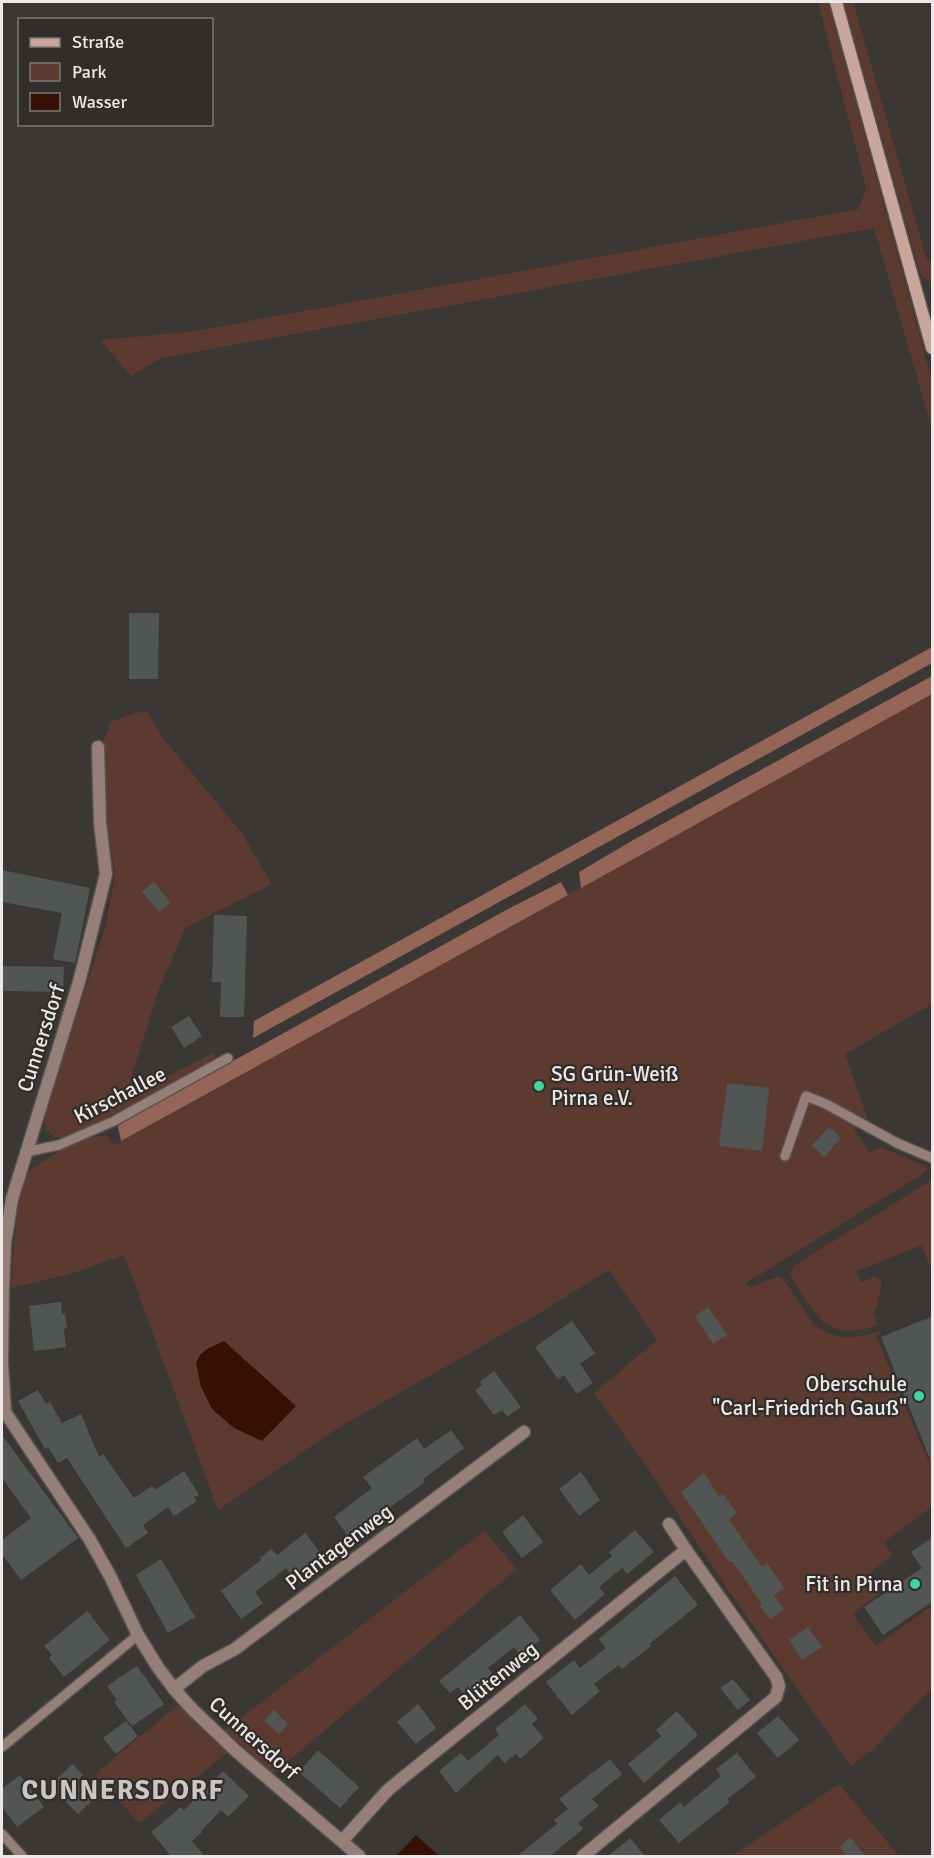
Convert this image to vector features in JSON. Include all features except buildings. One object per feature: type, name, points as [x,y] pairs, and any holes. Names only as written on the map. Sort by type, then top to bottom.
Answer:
[{"type":"main road","points":[[836,2],[933,348]]},
{"type":"street","name":"Cunnersdorf","points":[[98,747],[100,823],[106,874],[79,982],[12,1199],[4,1243],[3,1413],[90,1540],[138,1635],[174,1689],[236,1751],[359,1857]]},
{"type":"street","name":"Plantagenweg","points":[[174,1689],[203,1666],[235,1649],[524,1432]]},
{"type":"street","points":[[583,1857],[776,1697],[779,1686],[777,1677],[669,1524]]},
{"type":"street","name":"Blütenweg","points":[[342,1841],[399,1780],[686,1550]]},
{"type":"lane","name":"Kirschallee","points":[[25,1152],[59,1145],[114,1121],[228,1058]]},
{"type":"lane","points":[[785,1156],[806,1096],[826,1104],[897,1143],[933,1158]]},
{"type":"lane","points":[[2,1747],[138,1635]]},
{"type":"lane","points":[[2,1834],[22,1857]]},
{"type":"green space","points":[[818,2],[828,2],[932,381],[932,429],[874,228],[162,358],[131,376],[100,340],[190,332],[859,209],[866,187]]},
{"type":"green space","points":[[844,2],[853,2],[927,261],[932,263],[932,283],[921,276]]},
{"type":"green space","name":"SG Grün-Weiß Pirna e.V.","points":[[932,694],[932,1004],[845,1054],[867,1117],[854,1129],[870,1153],[880,1147],[924,1165],[927,1169],[746,1283],[752,1286],[772,1278],[781,1278],[811,1320],[818,1327],[834,1335],[853,1337],[880,1331],[881,1333],[876,1336],[928,1460],[932,1458],[932,1507],[884,1542],[892,1555],[867,1576],[879,1594],[853,1614],[876,1646],[929,1608],[932,1612],[932,1688],[872,1750],[851,1766],[594,1393],[657,1340],[609,1270],[538,1314],[338,1428],[218,1510],[124,1255],[70,1274],[12,1288],[19,1202],[25,1174],[43,1162],[76,1143],[98,1136],[107,1136],[114,1145]]},
{"type":"green space","points":[[147,712],[162,737],[241,832],[272,884],[185,928],[158,992],[125,1098],[215,1052],[213,1062],[78,1133],[55,1137],[45,1128],[46,1112],[106,924],[115,875],[108,830],[102,745],[111,722],[134,713]]},
{"type":"green space","points":[[932,1180],[932,1267],[922,1245],[856,1272],[861,1283],[874,1277],[882,1283],[876,1309],[873,1312],[877,1325],[846,1331],[825,1323],[809,1305],[792,1279],[790,1274],[795,1265]]},
{"type":"green space","points":[[484,1531],[517,1569],[273,1774],[225,1730]]},
{"type":"green space","points":[[178,1705],[227,1753],[139,1823],[95,1774]]},
{"type":"green space","points":[[839,1784],[899,1856],[732,1856]]},
{"type":"shaded area","points":[[932,647],[932,663],[253,1038],[254,1021]]},
{"type":"shaded area","points":[[932,676],[932,694],[581,888],[579,872]]},
{"type":"shaded area","points":[[561,882],[568,895],[121,1141],[118,1126],[130,1118]]},
{"type":"water","points":[[224,1341],[296,1406],[262,1441],[234,1428],[212,1409],[201,1387],[196,1363],[200,1355]]},
{"type":"water","points":[[416,1835],[439,1856],[397,1855]]},
{"type":"place","name":"SG Grün-Weiß Pirna e.V.","points":[[539,1086]]},
{"type":"place","name":"Oberschule \"Carl-Friedrich Gauß\"","points":[[919,1396]]},
{"type":"place","name":"Fit in Pirna","points":[[915,1584]]},
{"type":"district","name":"CUNNERSDORF","points":[[123,1790]]}]
